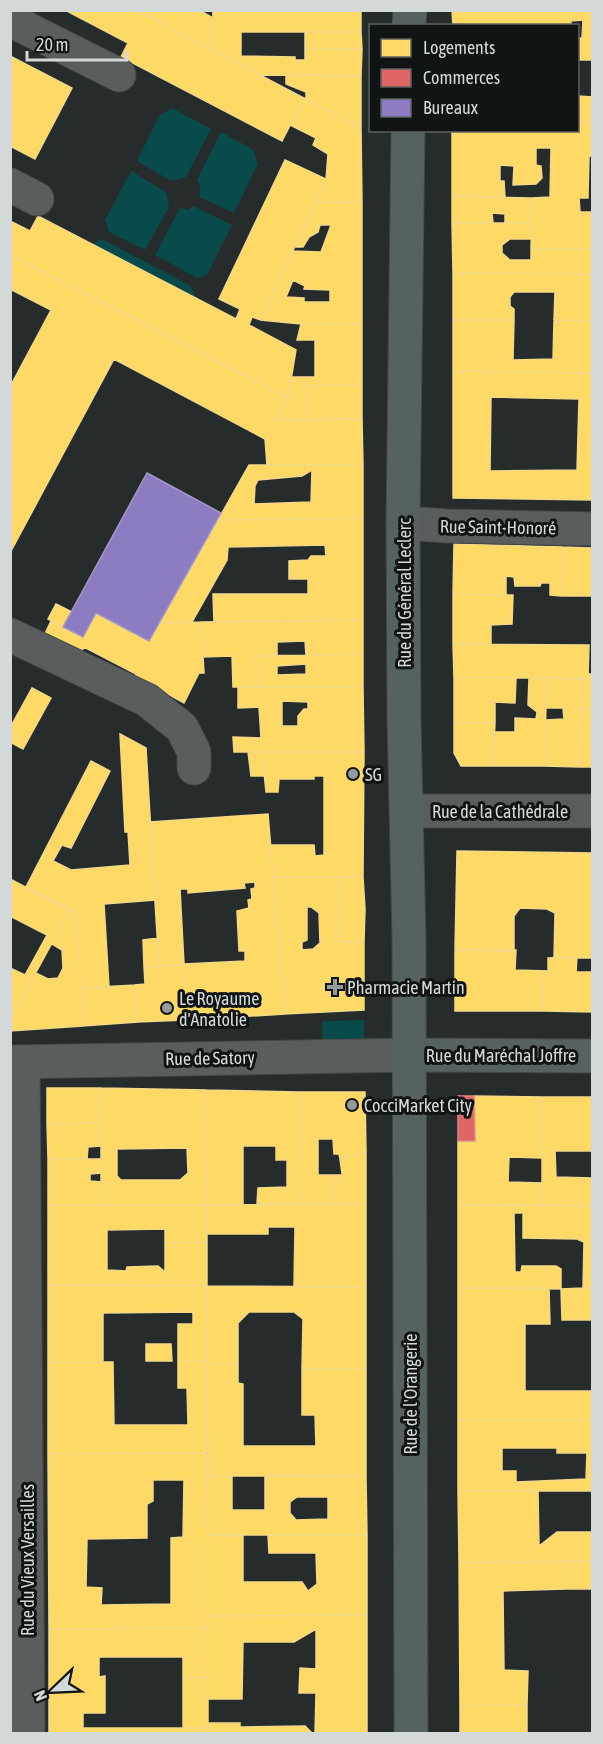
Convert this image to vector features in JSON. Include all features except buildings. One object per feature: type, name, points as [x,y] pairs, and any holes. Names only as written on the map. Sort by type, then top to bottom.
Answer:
[{"type":"main road","name":"Rue du Général Leclerc","points":[[408,132],[403,523],[410,1055]]},
{"type":"main road","name":"Rue du Maréchal Joffre","points":[[410,1055],[592,1056]]},
{"type":"main road","name":"Rue de l'Orangerie","points":[[410,1055],[411,1734]]},
{"type":"street","points":[[10,20],[119,75]]},
{"type":"street","name":"Rue Saint-Honoré","points":[[403,523],[592,529]]},
{"type":"street","points":[[10,635],[147,700],[182,728],[194,752],[194,768]]},
{"type":"street","name":"Rue de la Cathédrale","points":[[407,811],[592,811]]},
{"type":"street","name":"Rue de Satory","points":[[17,1062],[410,1055]]},
{"type":"street","name":"Rue du Vieux Versailles","points":[[17,1062],[19,1565],[28,1734]]},
{"type":"shaded area","points":[[172,108],[211,129],[186,177],[171,181],[137,161],[159,116]]},
{"type":"shaded area","points":[[221,132],[254,150],[258,163],[234,213],[200,197],[197,180]]},
{"type":"shaded area","points":[[131,171],[166,192],[169,207],[145,250],[109,232],[105,220]]},
{"type":"shaded area","points":[[193,206],[232,225],[207,275],[197,278],[155,255],[180,208],[188,210]]},
{"type":"shaded area","points":[[102,239],[191,286],[196,297],[92,244]]},
{"type":"shaded area","points":[[364,1020],[364,1043],[323,1044],[322,1021]]},
{"type":"place","name":"SG","points":[[353,774]]},
{"type":"place","name":"Pharmacie Martin","points":[[335,987]]},
{"type":"place","name":"Le Royaume d'Anatolie","points":[[167,1008]]},
{"type":"place","name":"CocciMarket City","points":[[352,1105]]}]
